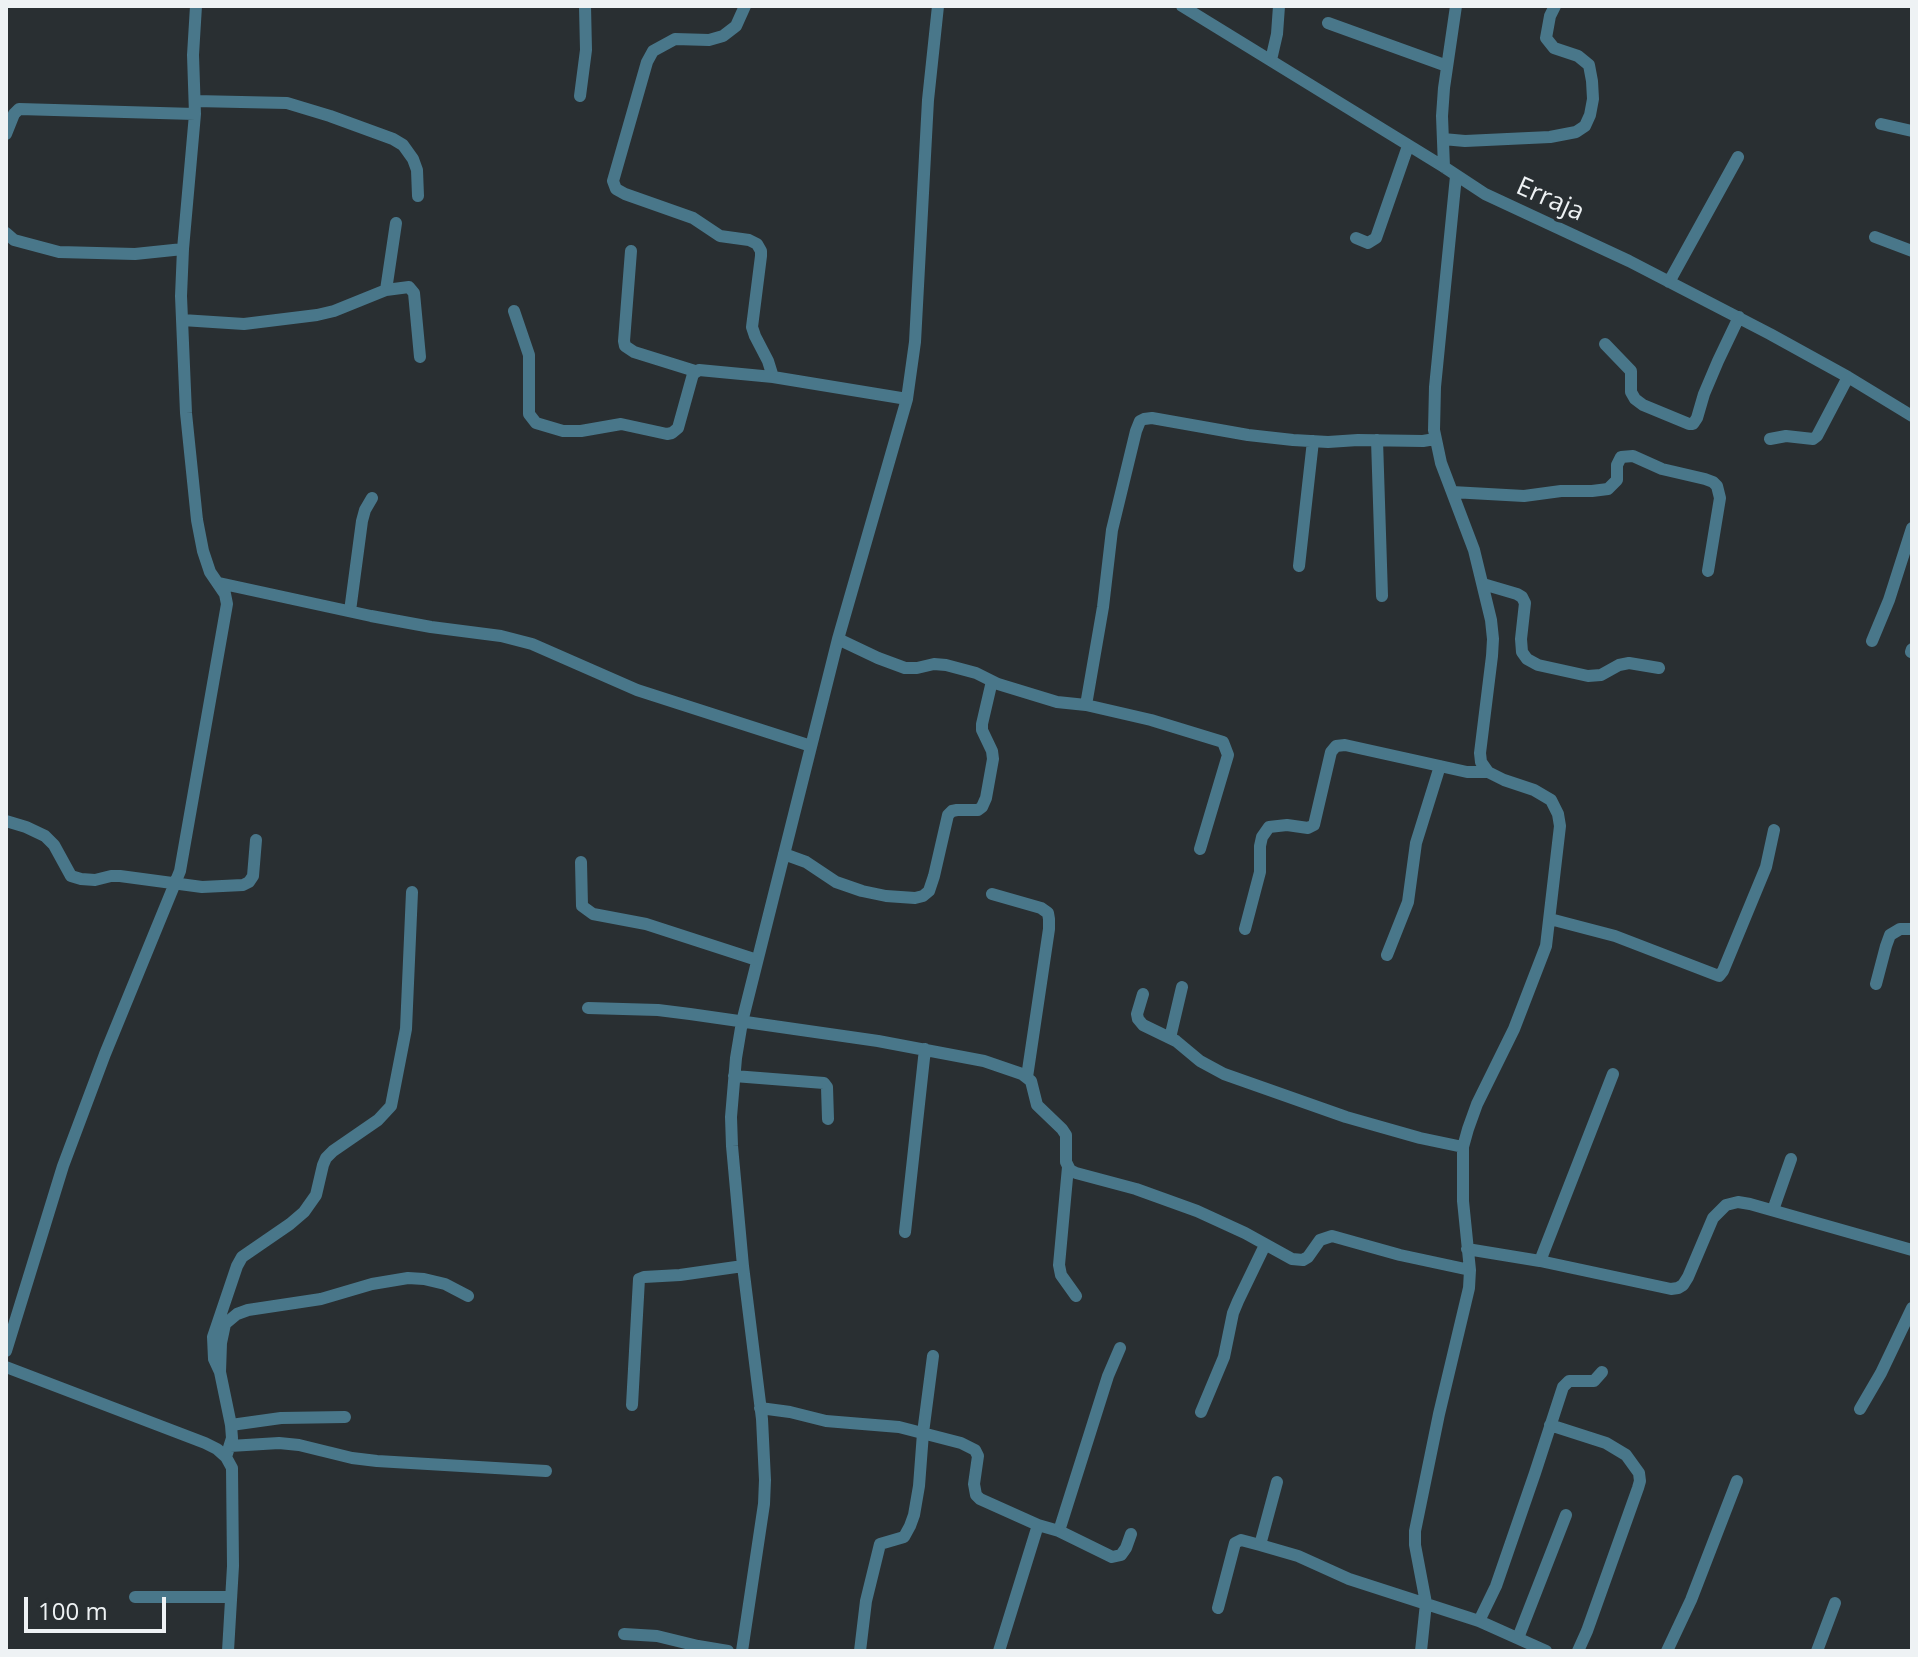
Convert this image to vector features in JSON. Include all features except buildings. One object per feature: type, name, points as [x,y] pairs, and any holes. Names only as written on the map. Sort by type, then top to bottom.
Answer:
[{"type":"street","points":[[6,1351],[63,1166],[105,1054],[176,884],[185,853],[227,604],[203,551],[186,413],[183,249],[195,107],[193,55],[196,6]]},
{"type":"street","points":[[580,96],[586,50],[585,6]]},
{"type":"street","points":[[745,6],[736,26],[723,36],[709,40],[675,39],[653,51],[647,62],[613,181],[616,189],[625,194],[693,218],[720,236],[757,244],[761,256],[752,327],[773,377]]},
{"type":"street","points":[[742,1651],[764,1504],[765,1459],[732,1146],[734,1076],[742,1022],[838,639],[907,399],[915,342],[928,100],[938,6]]},
{"type":"street","name":"Erraja","points":[[1182,6],[1485,194],[1584,239],[1739,317],[1912,416]]},
{"type":"street","points":[[1271,60],[1279,6]]},
{"type":"street","points":[[1444,167],[1443,102],[1456,6]]},
{"type":"street","points":[[1443,139],[1465,141],[1550,137],[1576,132],[1585,126],[1593,99],[1589,65],[1578,56],[1554,48],[1546,38],[1555,6]]},
{"type":"street","points":[[1328,23],[1447,66]]},
{"type":"street","points":[[6,134],[19,109],[287,103],[360,126],[403,145],[417,170],[418,196]]},
{"type":"street","points":[[1881,124],[1912,131]]},
{"type":"street","points":[[1356,238],[1368,243],[1376,238],[1408,146]]},
{"type":"street","points":[[1669,282],[1738,157]]},
{"type":"street","points":[[1456,176],[1433,413],[1441,463],[1474,550],[1493,639],[1480,753],[1481,762],[1488,772]]},
{"type":"street","points":[[386,290],[396,223]]},
{"type":"street","points":[[6,233],[14,240],[59,252],[135,254],[183,249]]},
{"type":"street","points":[[1875,237],[1912,251]]},
{"type":"street","points":[[631,251],[624,341],[625,346],[634,352],[695,371],[773,377],[907,399]]},
{"type":"street","points":[[182,320],[244,324],[317,315],[386,290],[409,287],[414,293],[420,357]]},
{"type":"street","points":[[514,311],[529,355],[529,414],[536,423],[571,432],[621,424],[672,433],[678,428],[695,371]]},
{"type":"street","points":[[1605,344],[1631,371],[1631,392],[1635,399],[1693,424],[1739,317]]},
{"type":"street","points":[[1770,439],[1786,436],[1813,439],[1817,436],[1848,377]]},
{"type":"street","points":[[1086,705],[1103,607],[1112,530],[1140,421],[1152,418],[1248,435],[1313,441],[1435,439]]},
{"type":"street","points":[[1377,440],[1382,596]]},
{"type":"street","points":[[1299,566],[1313,441]]},
{"type":"street","points":[[1452,492],[1524,496],[1608,489],[1617,480],[1617,465],[1621,457],[1633,456],[1662,469],[1705,479],[1717,486],[1720,498],[1708,571]]},
{"type":"street","points":[[350,611],[362,521],[372,498]]},
{"type":"street","points":[[1872,641],[1912,528]]},
{"type":"street","points":[[219,583],[419,625],[501,636],[532,644],[637,690],[811,746]]},
{"type":"street","points":[[1483,584],[1522,597],[1525,603],[1522,652],[1538,665],[1588,676],[1601,675],[1629,663],[1659,668]]},
{"type":"street","points":[[838,639],[905,668],[940,664],[976,673],[998,684],[1057,702],[1086,705],[1151,720],[1223,742],[1228,755],[1200,849]]},
{"type":"street","points":[[784,854],[806,862],[836,882],[862,891],[886,896],[923,896],[929,891],[948,815],[957,810],[978,810],[986,798],[993,759],[982,724],[992,681]]},
{"type":"street","points":[[1245,929],[1260,872],[1262,837],[1269,827],[1287,825],[1308,828],[1314,825],[1331,752],[1336,746],[1345,745],[1467,772],[1488,772],[1546,796],[1555,806],[1560,826],[1546,946],[1514,1029],[1477,1104],[1463,1147],[1469,1288],[1415,1531],[1426,1603],[1421,1651]]},
{"type":"street","points":[[1387,955],[1408,902],[1416,843],[1440,766]]},
{"type":"street","points":[[6,821],[45,836],[54,845],[71,876],[81,879],[120,876],[176,884],[243,885],[253,876],[256,840]]},
{"type":"street","points":[[1550,919],[1615,936],[1719,976],[1766,867],[1774,830]]},
{"type":"street","points":[[581,862],[582,906],[593,914],[646,924],[757,960]]},
{"type":"street","points":[[228,1651],[233,1566],[232,1468],[228,1452],[231,1425],[220,1372],[214,1359],[213,1337],[242,1257],[304,1212],[316,1195],[326,1158],[378,1120],[391,1106],[406,1029],[412,892]]},
{"type":"street","points":[[992,894],[1041,908],[1048,913],[1027,1077]]},
{"type":"street","points":[[1876,984],[1890,935],[1900,929],[1912,929]]},
{"type":"street","points":[[1170,1038],[1182,987]]},
{"type":"street","points":[[1143,994],[1138,1019],[1224,1074],[1346,1117],[1463,1147]]},
{"type":"street","points":[[588,1008],[658,1010],[925,1049],[984,1061],[1027,1077],[1031,1081],[1037,1105],[1066,1135],[1068,1167],[1059,1265],[1061,1275],[1076,1296]]},
{"type":"street","points":[[905,1232],[925,1049]]},
{"type":"street","points":[[1540,1261],[1613,1074]]},
{"type":"street","points":[[734,1076],[824,1083],[827,1087],[828,1119]]},
{"type":"street","points":[[1773,1210],[1791,1159]]},
{"type":"street","points":[[1068,1167],[1076,1173],[1136,1189],[1197,1211],[1292,1259],[1303,1260],[1320,1240],[1339,1237],[1400,1255],[1470,1270]]},
{"type":"street","points":[[1467,1249],[1678,1288],[1688,1277],[1713,1218],[1731,1203],[1750,1204],[1912,1250]]},
{"type":"street","points":[[1201,1412],[1224,1357],[1233,1313],[1265,1245]]},
{"type":"street","points":[[632,1405],[639,1279],[743,1266]]},
{"type":"street","points":[[220,1372],[223,1330],[231,1318],[248,1310],[307,1302],[372,1284],[408,1278],[445,1284],[468,1296]]},
{"type":"street","points":[[1860,1409],[1912,1308]]},
{"type":"street","points":[[1059,1531],[1108,1376],[1120,1348]]},
{"type":"street","points":[[860,1651],[866,1601],[880,1544],[904,1537],[914,1515],[933,1356]]},
{"type":"street","points":[[6,1367],[228,1452],[279,1443],[352,1458],[546,1471]]},
{"type":"street","points":[[1479,1621],[1496,1586],[1566,1383],[1594,1381],[1602,1372]]},
{"type":"street","points":[[760,1408],[826,1421],[899,1427],[970,1446],[978,1456],[974,1484],[980,1499],[1059,1531],[1112,1557],[1121,1555],[1131,1534]]},
{"type":"street","points":[[231,1425],[281,1418],[345,1417]]},
{"type":"street","points":[[1550,1425],[1606,1443],[1626,1455],[1639,1473],[1640,1481],[1578,1651]]},
{"type":"street","points":[[1667,1651],[1691,1600],[1737,1481]]},
{"type":"street","points":[[1260,1545],[1277,1482]]},
{"type":"street","points":[[1518,1638],[1566,1515]]},
{"type":"street","points":[[999,1651],[1038,1525]]},
{"type":"street","points":[[1218,1608],[1235,1543],[1241,1540],[1298,1556],[1349,1579],[1479,1621],[1546,1651]]},
{"type":"street","points":[[135,1597],[231,1597]]},
{"type":"street","points":[[1817,1651],[1835,1603]]},
{"type":"street","points":[[624,1634],[657,1636],[728,1651]]}]
